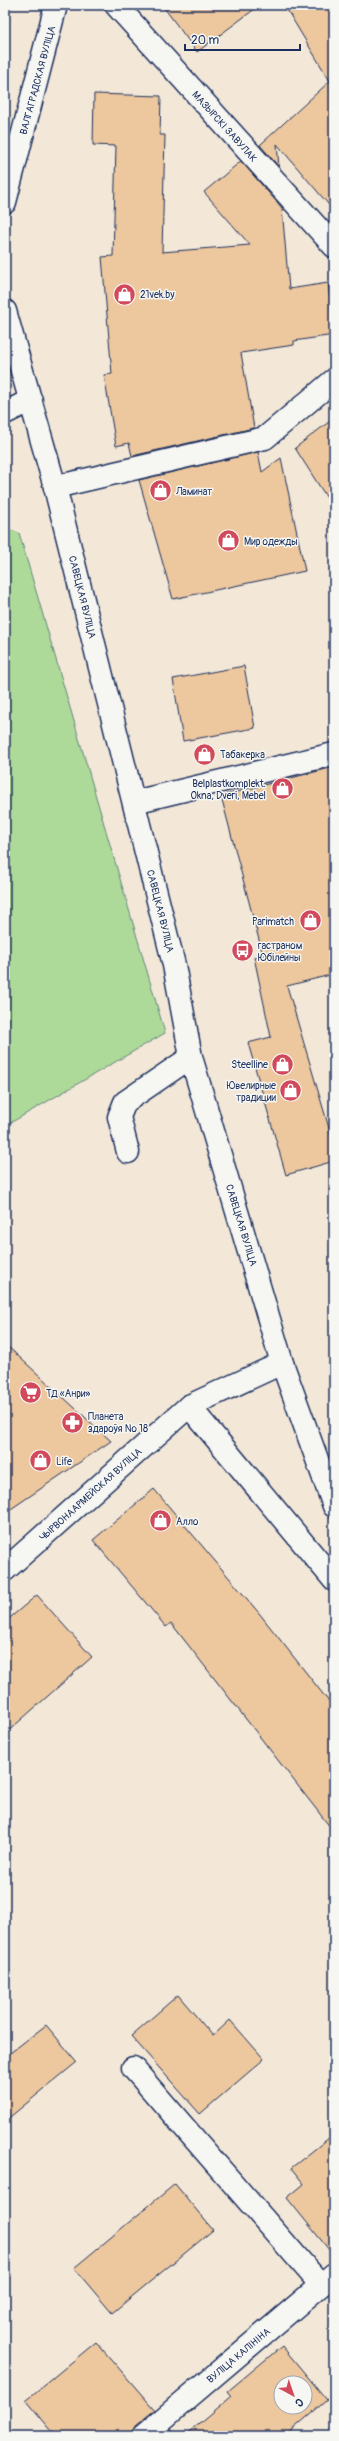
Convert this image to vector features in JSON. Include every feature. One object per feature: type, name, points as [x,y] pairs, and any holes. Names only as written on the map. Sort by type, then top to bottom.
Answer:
[{"type":"main road","name":"ВАЛГАГРАДСКАЯ ВУЛІЦА","points":[[5,202],[56,5]]},
{"type":"main road","name":"МАЗЫРСКІ ЗАВУЛАК","points":[[116,5],[334,246]]},
{"type":"main road","name":"САВЕЦКАЯ ВУЛІЦА","points":[[5,311],[55,488],[134,802],[174,965],[191,1057],[282,1363],[334,1506]]},
{"type":"main road","points":[[55,488],[265,438],[334,380]]},
{"type":"main road","points":[[5,413],[30,400]]},
{"type":"main road","points":[[134,802],[334,754]]},
{"type":"main road","points":[[128,1152],[119,1117],[123,1106],[191,1057]]},
{"type":"main road","name":"ЧЫРВОНААРМЕЙСКАЯ ВУЛІЦА","points":[[5,1570],[189,1406],[282,1363]]},
{"type":"main road","points":[[189,1406],[334,1580]]},
{"type":"main road","points":[[133,2068],[328,2280]]},
{"type":"main road","name":"ВУЛІЦА КАЛІНІНА","points":[[143,2436],[328,2280]]},
{"type":"green space","points":[[5,528],[19,533],[165,1033],[5,1126]]},
{"type":"building","points":[[162,5],[260,5],[197,52]]},
{"type":"building","points":[[284,5],[334,5],[334,211],[277,144],[279,167],[260,145],[330,81]]},
{"type":"building","points":[[94,94],[161,96],[160,135],[165,135],[162,252],[250,245],[204,192],[241,161],[282,208],[289,289],[328,283],[334,335],[294,341],[294,345],[241,353],[254,428],[132,456],[129,443],[116,446],[104,375],[112,374],[102,257],[113,256],[116,146],[93,145]]},
{"type":"building","points":[[334,418],[334,509],[295,448]]},
{"type":"building","name":"Мир одежды","points":[[258,452],[262,472],[281,458],[305,571],[173,599],[139,480]]},
{"type":"building","points":[[244,666],[255,728],[183,741],[173,679]]},
{"type":"building","points":[[334,767],[334,974],[287,986],[334,1145],[334,1161],[286,1175],[248,1043],[271,1037],[254,957],[263,955],[221,796]]},
{"type":"building","name":"ТД «Анри»","points":[[5,1344],[111,1441],[5,1513]]},
{"type":"building","points":[[154,1489],[259,1613],[334,1708],[334,1832],[171,1623],[166,1627],[93,1540]]},
{"type":"building","points":[[37,1595],[92,1657],[5,1734],[5,1622]]},
{"type":"building","points":[[178,1995],[213,2036],[230,2020],[264,2059],[200,2114],[131,2036]]},
{"type":"building","points":[[46,2025],[77,2062],[5,2121],[5,2057]]},
{"type":"building","points":[[334,2134],[334,2256],[287,2198],[304,2184],[291,2168]]},
{"type":"building","points":[[175,2184],[213,2230],[112,2313],[74,2268]]},
{"type":"building","points":[[96,2342],[155,2410],[135,2426],[131,2436],[56,2436],[26,2400]]},
{"type":"building","points":[[282,2346],[306,2375],[273,2375],[273,2415],[310,2415],[285,2436],[185,2436],[232,2396],[228,2391]]},
{"type":"building","points":[[313,2383],[327,2400],[313,2412]]},
{"type":"building","points":[[171,2429],[177,2436],[162,2436]]},
{"type":"place","name":"21vek.by","points":[[124,294]]},
{"type":"place","name":"Ламинат","points":[[161,491]]},
{"type":"place","name":"Мир одежды","points":[[228,541]]},
{"type":"place","name":"Табакерка","points":[[204,754]]},
{"type":"place","name":"Belplastkomplekt. Okna, Dveri, Mebel","points":[[282,789]]},
{"type":"place","name":"Parimatch","points":[[310,921]]},
{"type":"place","name":"гастраном Юбілейны","points":[[242,951]]},
{"type":"place","name":"Steelline","points":[[283,1064]]},
{"type":"place","name":"Ювелирные традиции","points":[[291,1091]]},
{"type":"place","name":"ТД «Анри»","points":[[31,1393]]},
{"type":"place","name":"Планета здароўя № 18","points":[[73,1422]]},
{"type":"place","name":"Life","points":[[41,1461]]},
{"type":"place","name":"Алло","points":[[161,1521]]}]
